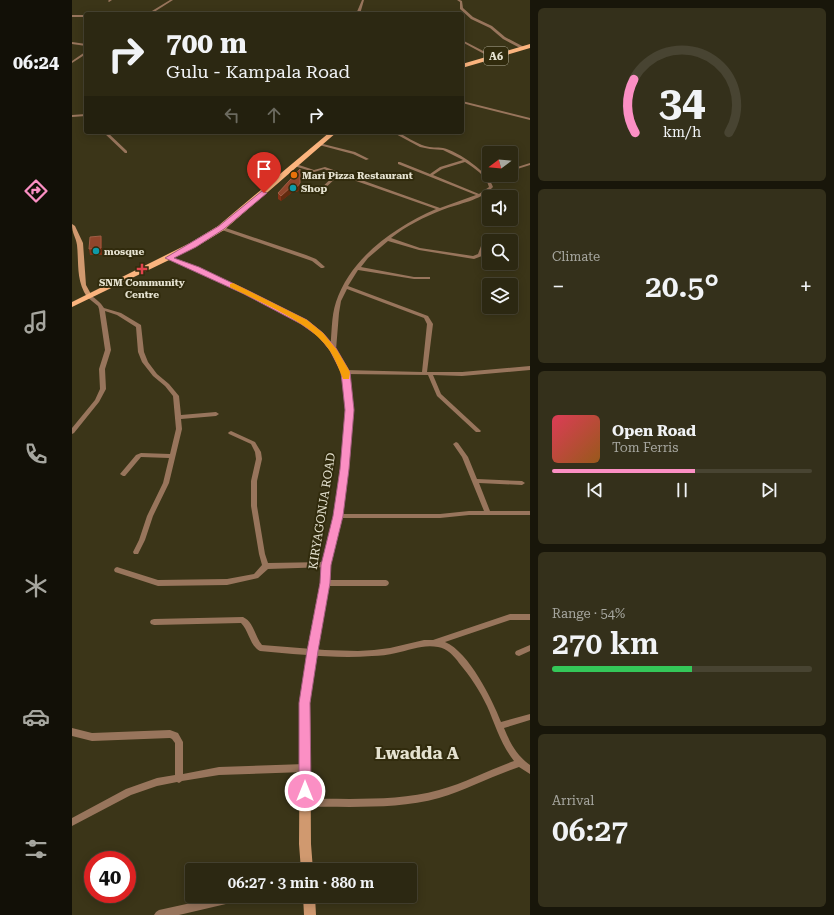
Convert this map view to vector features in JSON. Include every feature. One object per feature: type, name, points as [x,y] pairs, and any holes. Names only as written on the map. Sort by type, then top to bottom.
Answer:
[{"type":"main road","name":"A6","points":[[464,65],[530,46]]},
{"type":"main road","points":[[72,305],[168,258],[221,228],[332,134]]},
{"type":"street","points":[[152,12],[172,0]]},
{"type":"street","points":[[359,12],[363,0]]},
{"type":"street","points":[[460,0],[461,8],[470,17],[491,26],[504,38],[524,48]]},
{"type":"street","points":[[72,16],[84,16]]},
{"type":"street","points":[[464,42],[490,56],[490,58]]},
{"type":"street","points":[[72,43],[84,44]]},
{"type":"street","points":[[72,61],[84,54]]},
{"type":"street","points":[[464,102],[530,119]]},
{"type":"street","points":[[74,116],[84,115]]},
{"type":"street","points":[[74,116],[84,118]]},
{"type":"street","points":[[107,134],[126,152]]},
{"type":"street","points":[[398,134],[424,147],[444,149],[482,172]]},
{"type":"street","points":[[320,144],[354,153],[368,159]]},
{"type":"street","points":[[431,175],[441,168],[465,161]]},
{"type":"street","points":[[399,163],[479,195]]},
{"type":"street","points":[[518,168],[530,164]]},
{"type":"street","points":[[295,165],[310,170],[324,168],[440,209]]},
{"type":"street","points":[[320,191],[338,173]]},
{"type":"street","points":[[333,350],[339,301],[357,268],[371,252],[418,219],[440,209],[479,195],[491,187],[490,182]]},
{"type":"street","points":[[72,226],[80,243],[83,285],[90,296],[100,305],[102,309],[108,350],[102,369],[102,389],[97,401],[72,432]]},
{"type":"street","points":[[221,228],[304,256],[314,260],[323,267]]},
{"type":"street","points":[[388,239],[419,249],[474,258],[480,255],[482,250]]},
{"type":"street","name":"KIRYAGONJA ROAD","points":[[168,258],[186,264],[240,289],[304,322],[320,334],[333,350],[346,372],[350,410],[338,516],[326,565],[325,583],[312,651],[305,703],[307,863]]},
{"type":"street","points":[[357,268],[414,278],[428,278]]},
{"type":"street","points":[[346,286],[426,317],[430,324],[424,374]]},
{"type":"street","points":[[102,309],[119,314],[139,326],[141,352],[145,362],[155,375],[167,385],[176,396],[179,417],[179,429],[166,483],[150,516],[142,540],[136,552]]},
{"type":"street","points":[[346,372],[462,374],[530,368]]},
{"type":"street","points":[[430,374],[439,395],[478,432]]},
{"type":"street","points":[[179,417],[216,414]]},
{"type":"street","points":[[231,433],[253,443],[260,459],[254,481],[254,506],[262,554],[266,566]]},
{"type":"street","points":[[456,444],[465,457],[488,513]]},
{"type":"street","points":[[123,474],[138,456],[172,456]]},
{"type":"street","points":[[475,481],[522,483]]},
{"type":"street","points":[[338,516],[440,516],[488,513],[530,513]]},
{"type":"street","points":[[117,570],[158,583],[228,582],[256,576],[266,566],[326,565]]},
{"type":"street","points":[[325,583],[386,583]]},
{"type":"street","points":[[154,622],[243,620],[248,623],[253,639],[260,648],[351,654],[434,643],[510,617],[530,617]]},
{"type":"street","points":[[434,643],[445,646],[465,665],[486,696],[518,763],[530,770]]},
{"type":"street","points":[[519,653],[530,648]]},
{"type":"street","points":[[500,726],[530,717]]},
{"type":"street","points":[[72,732],[92,737],[170,734],[175,736],[179,742],[179,779]]},
{"type":"street","points":[[305,803],[385,801],[425,797],[518,763]]},
{"type":"street","points":[[72,822],[129,792],[156,782],[219,771],[305,768]]},
{"type":"street","points":[[159,915],[212,903]]},
{"type":"street","points":[[309,903],[310,915]]},
{"type":"building","points":[[300,169],[300,183],[297,187],[293,185],[281,196],[278,193]]},
{"type":"building","points":[[101,236],[101,248],[89,249],[90,237]]},
{"type":"slow traffic","points":[[233,286],[304,322],[320,334],[333,350],[346,372],[346,377]]},
{"type":"place","name":"Mari Pizza Restaurant","points":[[294,175]]},
{"type":"place","name":"Shop","points":[[293,188]]},
{"type":"place","name":"mosque","points":[[96,251]]},
{"type":"place","name":"SNM Community Centre","points":[[142,269]]},
{"type":"district","name":"Lwadda A","points":[[417,753]]},
{"type":"route","points":[[264,193],[221,228],[168,258],[186,264],[246,292],[304,322],[320,334],[333,350],[346,372],[350,410],[344,469],[338,516],[326,565],[325,583],[307,681],[305,703],[305,791]]}]
